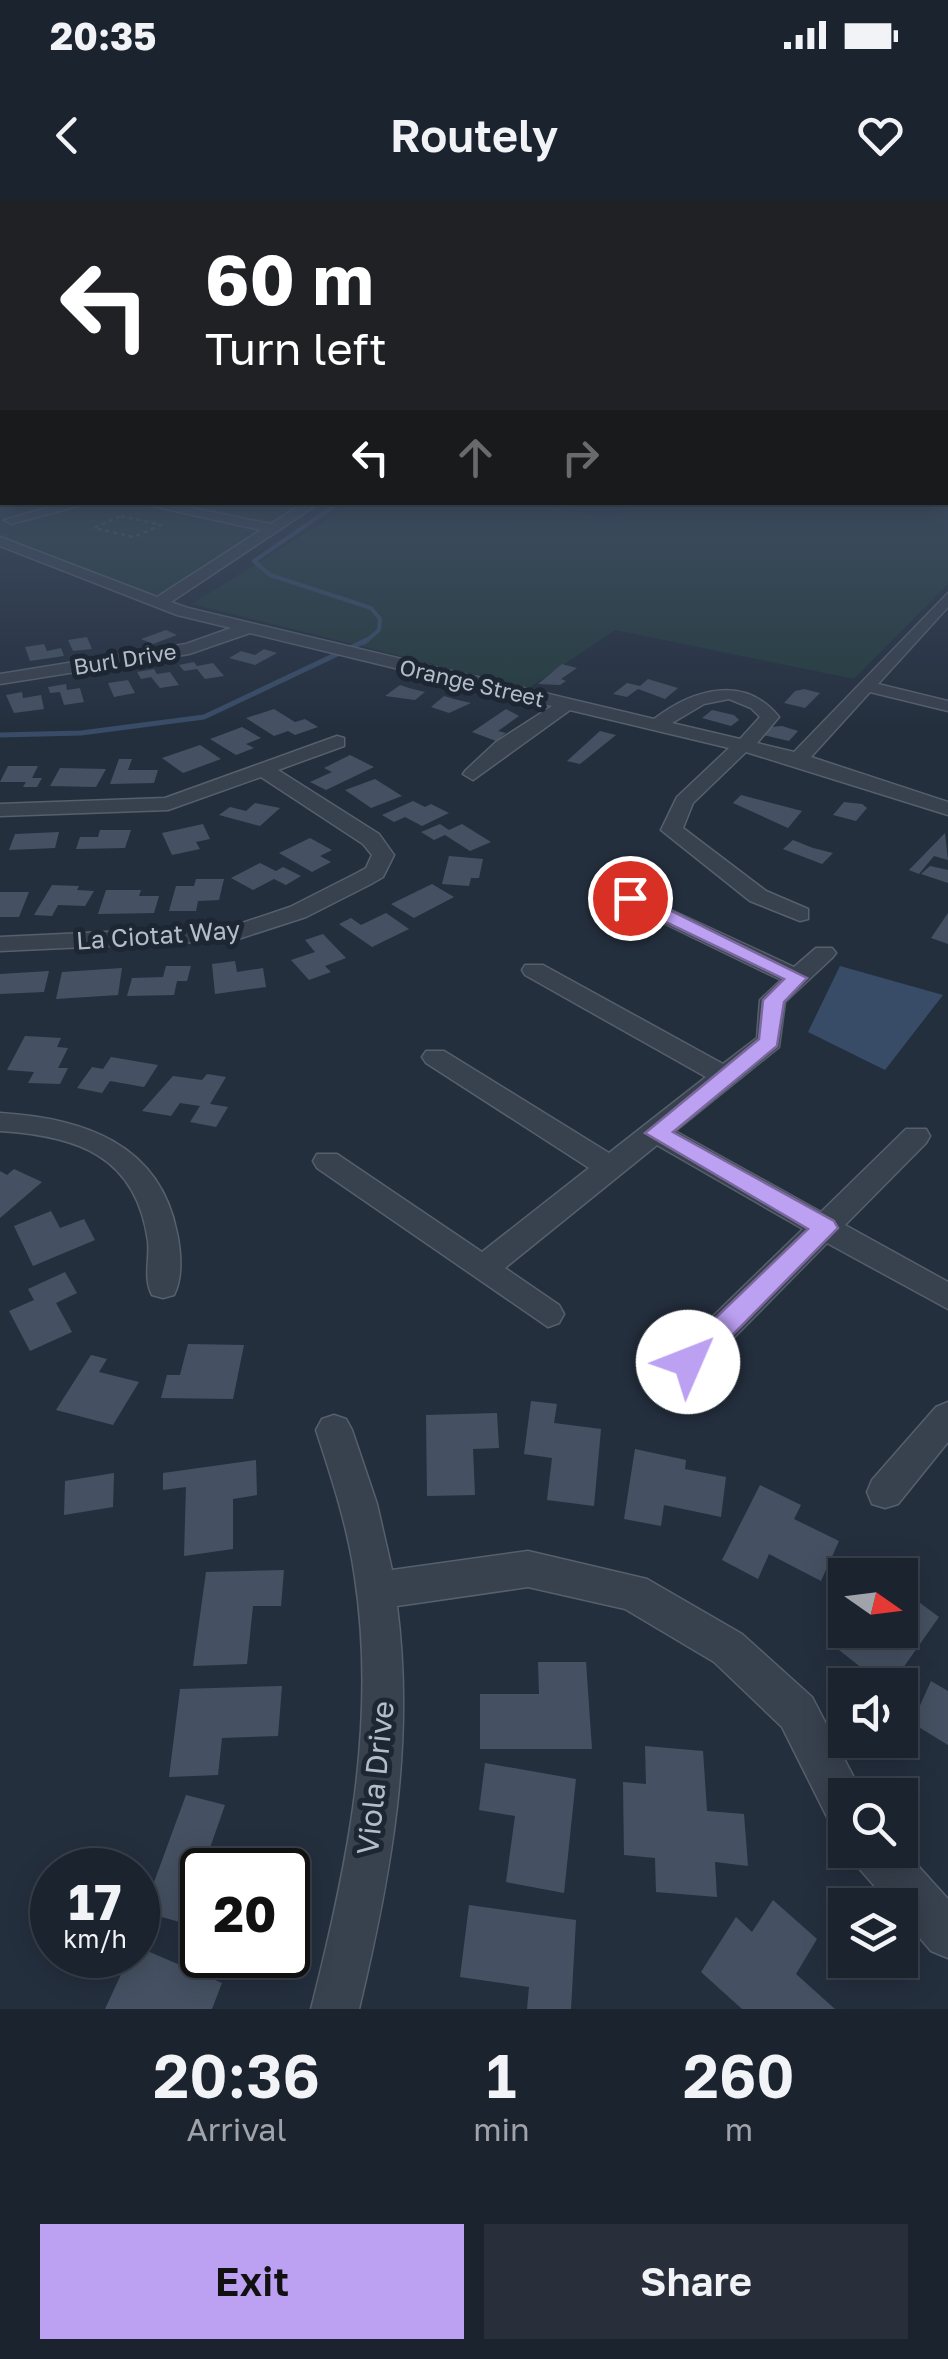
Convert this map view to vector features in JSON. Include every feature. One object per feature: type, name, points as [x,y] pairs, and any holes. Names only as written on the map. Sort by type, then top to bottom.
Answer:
[{"type":"street","name":"Orange Street","points":[[45,559],[158,603],[248,628],[798,759],[948,810]]},
{"type":"street","points":[[158,603],[227,559]]},
{"type":"street","points":[[798,759],[948,598]]},
{"type":"street","points":[[923,625],[948,631]]},
{"type":"street","name":"Burl Drive","points":[[0,679],[189,649],[248,628]]},
{"type":"street","points":[[866,686],[947,704]]},
{"type":"street","points":[[658,726],[696,698],[736,695],[770,717],[684,801],[673,817],[672,830],[758,896],[800,914]]},
{"type":"street","points":[[472,774],[503,746],[565,704]]},
{"type":"street","points":[[0,810],[168,804],[337,742]]},
{"type":"street","name":"La Ciotat Way","points":[[0,944],[234,933],[298,912],[375,872],[382,864],[380,847],[262,769]]},
{"type":"street","points":[[630,898],[797,978]]},
{"type":"street","points":[[482,1269],[770,1041],[774,1000],[824,953]]},
{"type":"street","points":[[534,970],[726,1077]]},
{"type":"street","points":[[435,1056],[612,1169]]},
{"type":"street","points":[[0,1122],[74,1130],[124,1156],[142,1177],[164,1229],[163,1286]]},
{"type":"street","points":[[657,1133],[948,1297]]},
{"type":"street","points":[[688,1362],[916,1136]]},
{"type":"street","points":[[327,1160],[548,1314]]},
{"type":"street","points":[[885,1492],[948,1416]]},
{"type":"street","name":"Viola Drive","points":[[334,1430],[353,1480],[380,1590],[387,1712],[360,1912],[335,2009]]},
{"type":"street","points":[[380,1590],[528,1569],[632,1592],[728,1648],[797,1712],[831,1778]]},
{"type":"street","points":[[889,1868],[948,1934]]},
{"type":"green space","points":[[52,559],[222,559],[169,593],[143,595]]},
{"type":"green space","points":[[264,559],[948,559],[948,584],[854,679],[615,630],[529,688],[192,604]]},
{"type":"water","points":[[840,966],[943,995],[885,1070],[808,1032]]},
{"type":"building","points":[[166,630],[177,635],[153,644],[141,639]]},
{"type":"building","points":[[87,637],[92,649],[73,651],[68,640]]},
{"type":"building","points":[[44,644],[47,651],[61,648],[64,656],[30,661],[25,647]]},
{"type":"building","points":[[264,649],[277,653],[255,665],[229,658],[241,651],[255,655]]},
{"type":"building","points":[[194,662],[197,666],[213,663],[224,676],[205,679],[197,669],[184,671],[179,665]]},
{"type":"building","points":[[562,664],[577,668],[561,679],[566,681],[560,685],[538,684]]},
{"type":"building","points":[[154,669],[157,674],[170,672],[179,685],[160,688],[151,677],[141,679],[137,672]]},
{"type":"building","points":[[648,679],[678,688],[665,699],[638,689],[627,697],[613,694],[627,683],[640,686]]},
{"type":"building","points":[[128,680],[135,693],[114,697],[108,683]]},
{"type":"building","points":[[66,684],[67,690],[80,688],[84,702],[64,705],[60,692],[50,693],[48,687]]},
{"type":"building","points":[[400,685],[425,692],[415,700],[385,696]]},
{"type":"building","points":[[795,691],[820,693],[805,708],[784,703]]},
{"type":"building","points":[[22,692],[23,698],[41,695],[44,709],[14,713],[6,695]]},
{"type":"building","points":[[444,696],[471,703],[449,713],[431,707]]},
{"type":"building","points":[[274,709],[295,722],[305,719],[318,727],[295,735],[288,731],[274,736],[246,718]]},
{"type":"building","points":[[506,709],[519,716],[498,731],[506,733],[496,741],[472,732]]},
{"type":"building","points":[[712,710],[739,720],[731,726],[702,718]]},
{"type":"building","points":[[242,727],[261,738],[246,744],[254,748],[236,755],[210,739]]},
{"type":"building","points":[[771,727],[798,731],[789,741],[763,735]]},
{"type":"building","points":[[600,731],[616,735],[580,764],[567,761]]},
{"type":"building","points":[[200,745],[221,759],[183,773],[162,758]]},
{"type":"building","points":[[350,755],[374,767],[326,790],[310,782],[332,772],[324,768]]},
{"type":"building","points":[[119,759],[132,759],[128,770],[158,770],[154,783],[110,784]]},
{"type":"building","points":[[8,766],[38,766],[32,778],[42,778],[37,787],[23,787],[26,782],[0,782]]},
{"type":"building","points":[[60,768],[106,769],[96,787],[50,786]]},
{"type":"building","points":[[375,779],[402,796],[371,808],[345,790]]},
{"type":"building","points":[[741,795],[802,811],[788,828],[733,803]]},
{"type":"building","points":[[413,801],[449,813],[422,826],[405,817],[394,822],[382,815]]},
{"type":"building","points":[[844,802],[867,808],[856,821],[833,815]]},
{"type":"building","points":[[255,803],[280,808],[260,826],[219,815],[230,807],[246,811]]},
{"type":"building","points":[[203,824],[210,839],[196,842],[200,849],[172,855],[162,833]]},
{"type":"building","points":[[440,824],[449,830],[462,824],[491,842],[470,851],[445,835],[434,840],[421,832]]},
{"type":"building","points":[[100,830],[131,830],[125,848],[76,849],[80,837],[98,837]]},
{"type":"building","points":[[59,832],[55,848],[9,850],[15,834]]},
{"type":"building","points":[[945,833],[948,860],[934,856],[919,874],[909,870]]},
{"type":"building","points":[[310,838],[332,850],[320,856],[331,862],[312,872],[279,853]]},
{"type":"building","points":[[793,840],[833,853],[822,864],[783,849]]},
{"type":"building","points":[[449,856],[483,859],[479,878],[471,878],[469,886],[442,884]]},
{"type":"building","points":[[260,863],[276,871],[283,867],[301,876],[286,885],[274,879],[253,890],[231,878]]},
{"type":"building","points":[[930,866],[948,870],[948,883],[921,874]]},
{"type":"building","points":[[196,879],[224,879],[219,900],[198,901],[196,911],[169,911],[176,886],[194,886]]},
{"type":"building","points":[[432,884],[454,897],[414,918],[391,904]]},
{"type":"building","points":[[52,885],[94,891],[85,906],[58,905],[52,916],[34,915]]},
{"type":"building","points":[[106,890],[141,890],[139,896],[159,896],[154,913],[98,914]]},
{"type":"building","points":[[0,892],[29,892],[19,917],[0,917]]},
{"type":"building","points":[[386,913],[409,929],[372,947],[339,924],[351,918],[361,925]]},
{"type":"building","points":[[948,913],[948,944],[931,938]]},
{"type":"building","points":[[323,934],[346,958],[325,966],[331,972],[309,980],[291,960],[315,952],[305,940]]},
{"type":"building","points":[[235,961],[237,972],[263,968],[266,987],[215,994],[212,964]]},
{"type":"building","points":[[166,966],[191,966],[187,981],[177,981],[174,995],[127,996],[132,978],[163,977]]},
{"type":"building","points":[[122,968],[118,995],[56,999],[62,972]]},
{"type":"building","points":[[49,971],[44,992],[0,994],[0,974]]},
{"type":"building","points":[[25,1036],[61,1038],[57,1047],[68,1048],[58,1068],[68,1068],[60,1084],[28,1083],[34,1072],[7,1070]]},
{"type":"building","points":[[111,1057],[158,1065],[144,1087],[110,1081],[102,1093],[77,1088],[92,1067],[103,1069]]},
{"type":"building","points":[[207,1074],[226,1077],[210,1104],[228,1107],[216,1127],[190,1122],[200,1106],[180,1103],[171,1116],[142,1111],[173,1076],[202,1080]]},
{"type":"building","points":[[14,1169],[42,1182],[0,1218],[0,1171],[7,1175]]},
{"type":"building","points":[[51,1211],[60,1228],[84,1219],[95,1240],[33,1266],[14,1226]]},
{"type":"building","points":[[65,1272],[77,1293],[56,1303],[72,1332],[30,1351],[9,1311],[34,1300],[28,1289]]},
{"type":"building","points":[[188,1344],[244,1345],[233,1399],[161,1398],[167,1375],[180,1375]]},
{"type":"building","points":[[91,1355],[107,1359],[99,1372],[139,1382],[113,1425],[56,1410]]},
{"type":"building","points":[[531,1401],[557,1404],[554,1423],[601,1429],[594,1506],[547,1500],[552,1458],[524,1454]]},
{"type":"building","points":[[497,1413],[499,1448],[473,1449],[475,1495],[427,1496],[426,1415]]},
{"type":"building","points":[[635,1449],[686,1460],[685,1469],[726,1477],[721,1517],[664,1505],[661,1526],[624,1519]]},
{"type":"building","points":[[256,1460],[257,1495],[233,1499],[233,1549],[184,1556],[186,1487],[163,1490],[163,1473]]},
{"type":"building","points":[[114,1473],[113,1507],[64,1515],[65,1481]]},
{"type":"building","points":[[760,1485],[801,1505],[794,1519],[839,1541],[828,1558],[821,1581],[769,1554],[758,1579],[722,1560]]},
{"type":"building","points":[[284,1570],[281,1606],[253,1606],[247,1664],[193,1666],[206,1572]]},
{"type":"building","points":[[918,1601],[939,1617],[918,1647]]},
{"type":"building","points":[[917,1648],[903,1668],[862,1668],[839,1650]]},
{"type":"building","points":[[538,1662],[586,1662],[592,1749],[480,1749],[480,1694],[539,1694]]},
{"type":"building","points":[[931,1681],[948,1691],[948,1745],[918,1727],[918,1710]]},
{"type":"building","points":[[282,1686],[278,1736],[222,1738],[218,1775],[169,1777],[180,1689]]},
{"type":"building","points":[[645,1746],[703,1751],[707,1811],[744,1814],[748,1866],[715,1862],[717,1897],[656,1892],[655,1858],[624,1855],[623,1782],[646,1784]]},
{"type":"building","points":[[485,1763],[576,1779],[564,1893],[506,1882],[515,1816],[479,1810]]},
{"type":"building","points":[[186,1795],[225,1805],[210,1848],[180,1848],[180,1922],[160,1917],[160,1866]]},
{"type":"building","points":[[773,1900],[817,1939],[796,1974],[835,2009],[742,2009],[701,1972],[736,1917],[752,1932]]},
{"type":"building","points":[[469,1905],[576,1920],[571,2009],[527,2009],[529,1987],[460,1977]]},
{"type":"building","points":[[160,1956],[180,1965],[180,1978],[210,1978],[222,1983],[212,2009],[105,2009],[119,1978],[160,1978]]},
{"type":"waterway","points":[[256,559],[270,575],[371,608],[380,619],[379,630],[364,643]]},
{"type":"waterway","points":[[0,735],[81,733],[204,717],[367,640]]},
{"type":"route","points":[[630,898],[797,978],[774,1000],[770,1041],[657,1133],[825,1228],[688,1362]]}]
